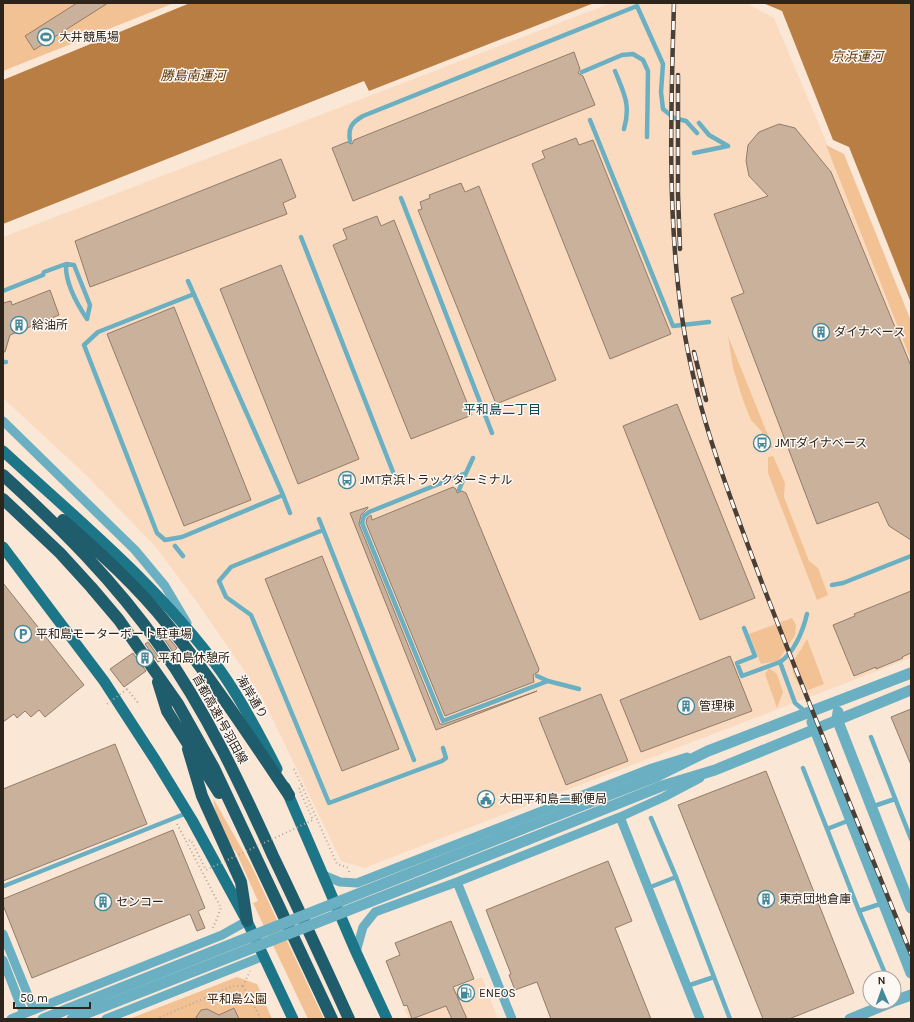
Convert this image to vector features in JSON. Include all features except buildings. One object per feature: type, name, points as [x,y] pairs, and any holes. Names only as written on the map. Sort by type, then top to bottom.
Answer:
[{"type":"highway","name":"首都高速1号羽田線","points":[[3,475],[68,536],[130,607],[159,646],[192,695],[228,760],[349,1019]]},
{"type":"highway","points":[[26,496],[45,504],[92,546],[115,567],[167,624],[219,690],[289,795]]},
{"type":"highway","points":[[3,499],[60,553],[91,587],[119,620],[178,704],[214,768],[252,846],[332,1019]]},
{"type":"highway","points":[[155,671],[166,711],[252,846]]},
{"type":"highway","points":[[186,744],[202,796],[241,882],[247,921]]},
{"type":"main road","name":"海岸通り","points":[[3,451],[102,539],[160,598],[220,670],[246,710],[289,795],[356,952],[387,1019]]},
{"type":"main road","points":[[4,552],[104,681],[156,761],[187,813],[247,921],[293,1019]]},
{"type":"street","points":[[3,421],[135,550],[165,586],[198,643]]},
{"type":"street","points":[[323,875],[340,882],[356,883],[652,768],[708,751],[809,714],[911,673]]},
{"type":"street","points":[[356,952],[363,927],[375,912],[457,882],[620,817],[664,797],[715,770],[814,728],[911,690]]},
{"type":"street","points":[[839,702],[837,719],[871,807],[908,890],[911,908]]},
{"type":"street","points":[[809,714],[911,973]]},
{"type":"street","points":[[70,1014],[655,776],[708,751]]},
{"type":"street","points":[[42,1019],[70,1014],[527,840],[662,786],[715,770]]},
{"type":"street","points":[[620,817],[700,1019]]},
{"type":"street","points":[[457,882],[512,1019]]},
{"type":"street","points":[[11,1019],[222,935],[247,921]]},
{"type":"street","points":[[3,934],[34,1010]]},
{"type":"street","points":[[106,1019],[264,956]]},
{"type":"street","points":[[3,960],[24,1014]]},
{"type":"street","points":[[850,1019],[873,1010]]},
{"type":"lane","points":[[350,141],[349,130],[353,122],[363,116],[637,6],[663,64],[661,92],[663,109],[674,118],[686,121],[697,133]]},
{"type":"lane","points":[[582,72],[622,55],[633,54],[643,60],[648,71],[647,137]]},
{"type":"lane","points":[[615,71],[627,100],[628,118],[624,130]]},
{"type":"lane","points":[[590,120],[673,326],[709,322]]},
{"type":"lane","points":[[694,153],[728,146],[709,136],[699,124]]},
{"type":"lane","points":[[401,198],[492,433]]},
{"type":"lane","points":[[300,237],[394,472]]},
{"type":"lane","points":[[3,291],[43,275],[44,272],[66,264],[74,265],[90,305],[87,320],[80,308],[65,273],[66,264]]},
{"type":"lane","points":[[188,281],[290,513]]},
{"type":"lane","points":[[194,294],[98,332],[84,346],[157,533],[165,540],[182,537],[283,495]]},
{"type":"lane","points":[[459,490],[473,458]]},
{"type":"lane","points":[[466,473],[369,512],[364,516],[362,523],[443,721],[548,681]]},
{"type":"lane","points":[[319,518],[414,760]]},
{"type":"lane","points":[[324,530],[230,568],[219,581],[226,597],[251,615],[329,803],[442,761],[446,758],[443,748]]},
{"type":"lane","points":[[175,546],[183,556]]},
{"type":"lane","points":[[832,585],[843,583],[911,556]]},
{"type":"lane","points":[[744,628],[755,656],[737,663],[742,676],[780,662],[787,657],[803,629],[807,614]]},
{"type":"lane","points":[[780,662],[796,703],[809,714]]},
{"type":"lane","points":[[537,676],[548,681],[579,690]]},
{"type":"lane","points":[[871,737],[911,839]]},
{"type":"lane","points":[[803,768],[884,970]]},
{"type":"lane","points":[[871,807],[896,799]]},
{"type":"lane","points":[[4,886],[187,813]]},
{"type":"lane","points":[[651,818],[676,878],[730,1019]]},
{"type":"lane","points":[[827,828],[851,820]]},
{"type":"lane","points":[[648,888],[676,878]]},
{"type":"lane","points":[[859,911],[883,903]]},
{"type":"lane","points":[[687,986],[714,977]]},
{"type":"path","points":[[107,704],[127,689],[139,704]]},
{"type":"path","points":[[294,769],[337,864],[349,868],[349,872]]},
{"type":"path","points":[[186,841],[190,840],[206,870],[313,820],[299,789],[302,786]]},
{"type":"path","points":[[177,825],[221,908],[213,928]]},
{"type":"path","points":[[243,986],[248,976]]},
{"type":"path","points":[[156,1019],[233,986],[243,986]]},
{"type":"path","points":[[243,986],[260,1019]]},
{"type":"shaded area","points":[[611,3],[746,3],[774,18],[911,343],[911,658],[364,868],[341,861],[261,695],[199,605],[155,546],[85,474],[3,398],[3,237]]},
{"type":"shaded area","name":"ENEOS","points":[[482,977],[498,1019],[409,1019],[404,1009]]},
{"type":"green space","name":"大井競馬場","points":[[3,3],[174,3],[3,71]]},
{"type":"green space","points":[[826,145],[844,154],[911,321],[911,360]]},
{"type":"green space","points":[[728,336],[773,448],[768,448],[762,432],[751,420],[744,403],[733,368]]},
{"type":"green space","points":[[773,456],[785,483],[784,497],[809,561],[818,568],[828,595],[817,600],[768,473],[768,457]]},
{"type":"green space","points":[[792,618],[796,625],[795,635],[778,661],[761,664],[749,634]]},
{"type":"green space","points":[[807,639],[824,684],[803,692],[794,675],[793,665],[794,660]]},
{"type":"green space","points":[[769,668],[777,674],[783,692],[777,708],[765,674]]},
{"type":"green space","points":[[213,798],[251,865],[324,1019],[308,1019],[253,903],[258,901],[236,852],[221,826]]},
{"type":"green space","name":"平和島公園","points":[[237,977],[257,984],[272,1019],[129,1019]]},
{"type":"water","name":"勝島南運河","points":[[190,3],[594,3],[369,91],[364,81],[3,224],[3,80]]},
{"type":"water","name":"京浜運河","points":[[763,3],[911,3],[911,303],[849,147],[833,140],[782,11]]},
{"type":"railway","points":[[674,3],[671,121],[674,239],[682,317],[695,385],[726,485],[762,583],[911,954]]},
{"type":"railway","points":[[678,75],[678,194],[680,249]]},
{"type":"railway","points":[[694,352],[706,400]]},
{"type":"place","name":"大井競馬場","points":[[46,37]]},
{"type":"place","name":"給油所","points":[[19,325]]},
{"type":"place","name":"ダイナベース","points":[[821,332]]},
{"type":"place","name":"JMTダイナベース","points":[[762,443]]},
{"type":"place","name":"JMT京浜トラックターミナル","points":[[347,480]]},
{"type":"place","name":"平和島モーターボート駐車場","points":[[23,634]]},
{"type":"place","name":"平和島休憩所","points":[[145,658]]},
{"type":"place","name":"管理棟","points":[[686,706]]},
{"type":"place","name":"大田平和島二郵便局","points":[[486,799]]},
{"type":"place","name":"東京団地倉庫","points":[[766,899]]},
{"type":"place","name":"センコー","points":[[103,902]]},
{"type":"place","name":"ENEOS","points":[[466,993]]},
{"type":"district","name":"平和島二丁目","points":[[502,409]]}]
